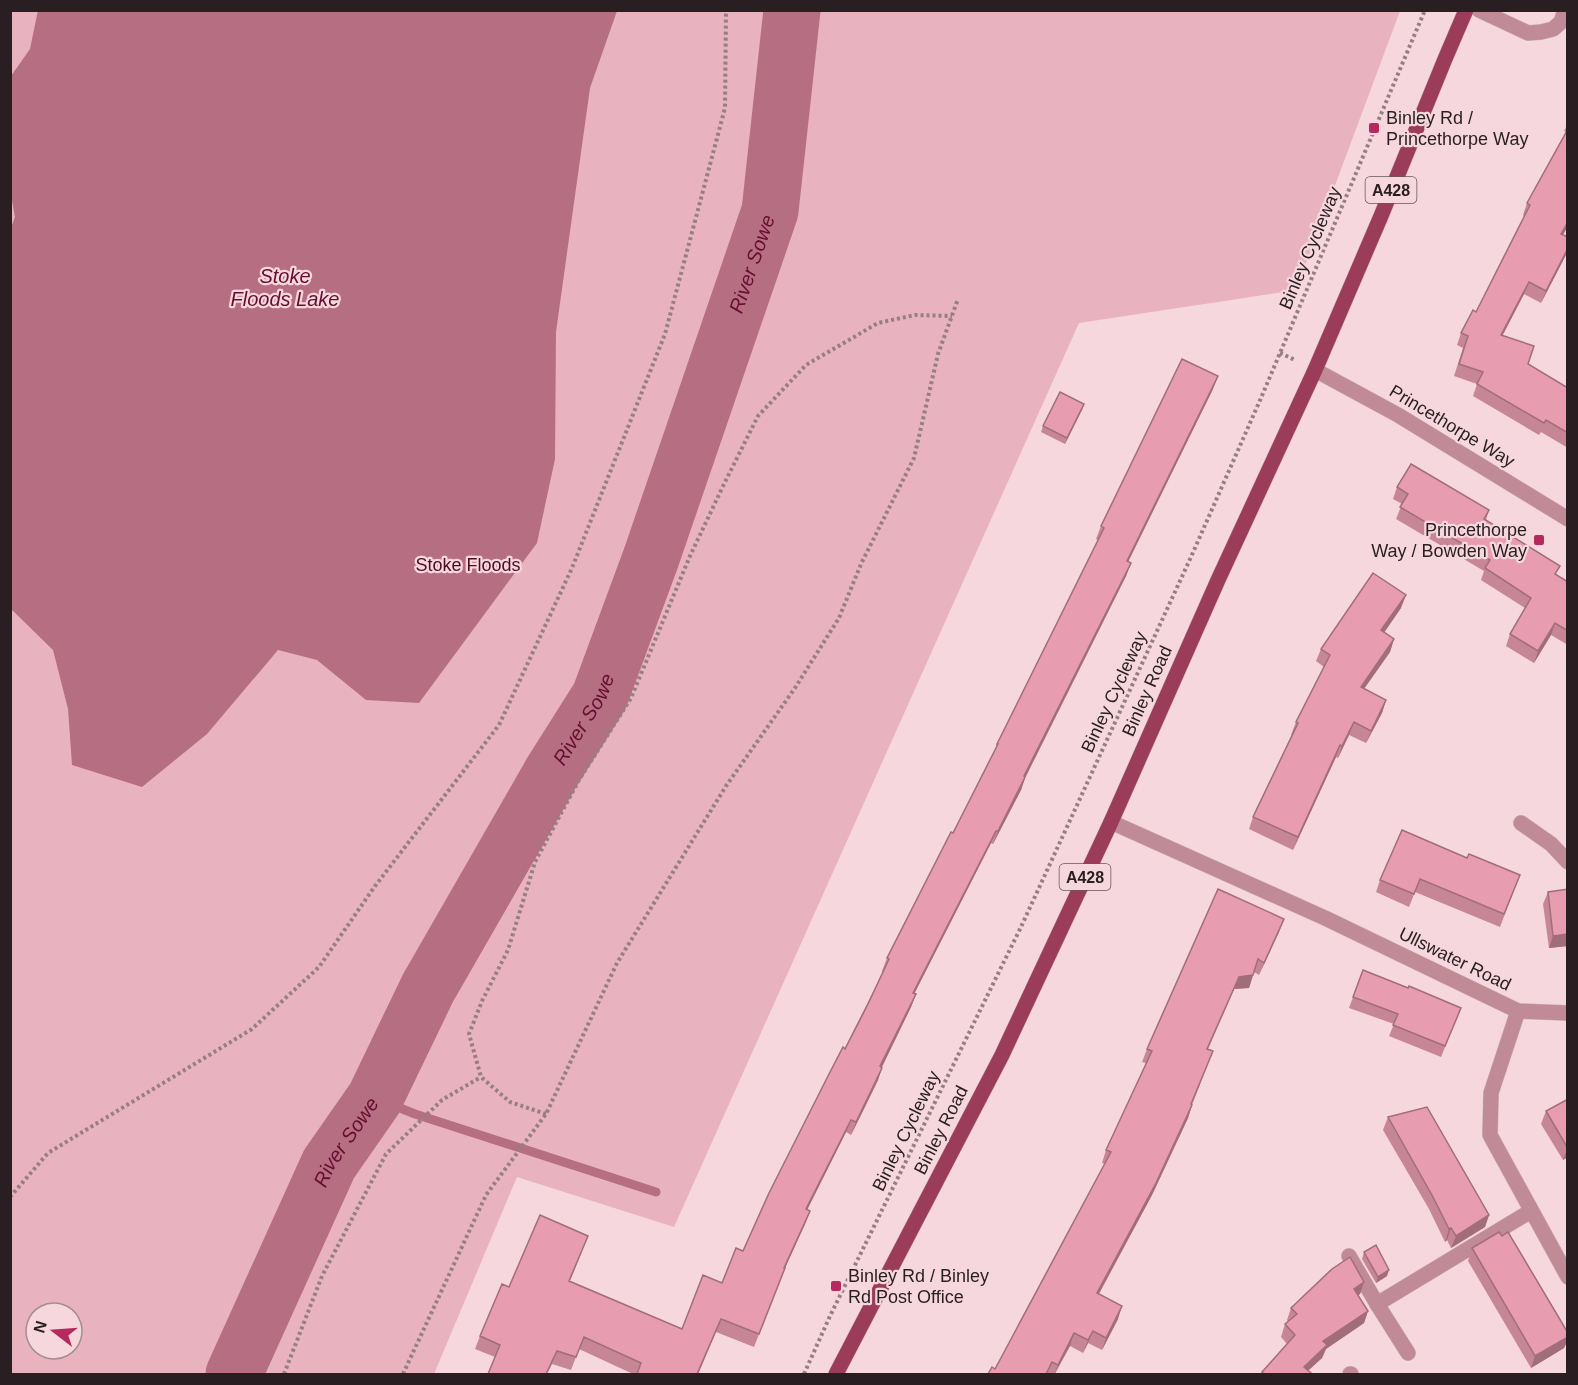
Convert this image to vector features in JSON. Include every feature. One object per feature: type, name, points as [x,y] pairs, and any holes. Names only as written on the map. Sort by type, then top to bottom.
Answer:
[{"type":"main road","name":"Binley Road","points":[[836,1374],[1002,1055],[1111,822],[1314,370],[1381,216],[1466,10]]},
{"type":"street","points":[[1479,10],[1528,33],[1553,29],[1561,22],[1565,10]]},
{"type":"street","name":"Princethorpe Way","points":[[1314,370],[1398,415],[1568,519]]},
{"type":"street","name":"Ullswater Road","points":[[1111,822],[1326,918],[1518,1011],[1491,1093],[1490,1135],[1568,1277]]},
{"type":"street","points":[[1521,823],[1551,844],[1568,862]]},
{"type":"street","points":[[1518,1011],[1568,1013]]},
{"type":"street","points":[[1377,1304],[1531,1211]]},
{"type":"street","points":[[1349,1256],[1408,1353]]},
{"type":"path","points":[[10,1197],[48,1153],[252,1029],[320,968],[375,886],[499,725],[572,568],[665,334],[725,108],[726,10]]},
{"type":"path","name":"Binley Cycleway","points":[[804,1374],[830,1316],[1021,927],[1191,558],[1425,10]]},
{"type":"path","points":[[403,1374],[486,1195],[546,1114],[617,963],[726,786],[795,688],[839,618],[861,564],[914,458],[938,354],[958,300]]},
{"type":"path","points":[[546,1114],[510,1102],[481,1077],[470,1034],[482,1001],[508,950],[535,862],[579,780],[630,698],[690,556],[758,416],[806,365],[878,323],[915,315],[952,316]]},
{"type":"path","points":[[284,1374],[322,1276],[386,1154],[442,1100],[481,1077]]},
{"type":"green space","name":"Stoke Floods","points":[[10,11],[1400,11],[1296,290],[1079,323],[674,1227],[517,1177],[434,1374],[11,1374]]},
{"type":"water","name":"Stoke Floods Lake","points":[[38,10],[617,11],[590,88],[556,332],[555,459],[537,543],[419,703],[366,700],[317,660],[278,650],[207,734],[142,787],[72,765],[68,709],[53,650],[10,608],[10,230],[15,217],[10,190],[11,76],[30,49]]},
{"type":"building","points":[[1568,129],[1568,222],[1561,234],[1568,237],[1568,248],[1546,291],[1529,282],[1501,335],[1534,346],[1528,364],[1568,388],[1568,433],[1546,420],[1544,423],[1477,384],[1483,372],[1459,364],[1468,336],[1461,333],[1473,310],[1476,312],[1530,205],[1527,203]]},
{"type":"building","points":[[1182,359],[1218,376],[1127,561],[1131,563],[998,831],[913,993],[916,994],[880,1066],[882,1068],[856,1122],[851,1120],[806,1209],[810,1211],[784,1268],[759,1334],[721,1319],[697,1374],[637,1374],[641,1363],[584,1337],[576,1357],[557,1351],[546,1374],[488,1374],[500,1345],[480,1336],[502,1284],[509,1287],[540,1215],[588,1236],[569,1281],[682,1329],[703,1275],[722,1283],[736,1248],[743,1251],[769,1193],[829,1074],[843,1047],[845,1049],[868,1004],[889,959],[887,958],[998,744],[1104,528],[1101,526]]},
{"type":"building","points":[[1060,392],[1084,404],[1067,438],[1043,426]]},
{"type":"building","points":[[1411,464],[1489,510],[1484,519],[1560,566],[1555,574],[1568,582],[1568,631],[1555,623],[1538,651],[1510,634],[1531,598],[1485,568],[1490,560],[1400,507],[1408,494],[1397,487]]},
{"type":"building","points":[[1373,573],[1406,595],[1381,630],[1394,639],[1361,687],[1386,700],[1371,731],[1354,722],[1342,746],[1340,745],[1298,837],[1253,817],[1298,723],[1296,722],[1330,655],[1321,649]]},
{"type":"building","points":[[1402,830],[1467,858],[1469,854],[1520,875],[1504,914],[1420,879],[1414,894],[1380,880]]},
{"type":"building","points":[[1218,889],[1284,919],[1264,963],[1258,959],[1253,975],[1239,977],[1207,1049],[1213,1051],[1192,1105],[1156,1183],[1097,1293],[1122,1306],[1106,1338],[1093,1331],[1088,1340],[1074,1333],[1058,1365],[1052,1362],[1046,1374],[988,1374],[992,1367],[995,1369],[1111,1152],[1106,1150],[1152,1051],[1147,1049]]},
{"type":"building","points":[[1568,889],[1568,934],[1553,936],[1548,892]]},
{"type":"building","points":[[1363,970],[1461,1008],[1445,1046],[1393,1025],[1398,1014],[1353,997]]},
{"type":"building","points":[[1568,1099],[1568,1147],[1567,1147],[1546,1111]]},
{"type":"building","points":[[1427,1107],[1489,1215],[1456,1236],[1451,1228],[1449,1229],[1388,1117]]},
{"type":"building","points":[[1499,1232],[1502,1236],[1508,1232],[1568,1333],[1568,1337],[1535,1356],[1472,1248]]},
{"type":"building","points":[[1376,1245],[1389,1270],[1378,1277],[1364,1252]]},
{"type":"building","points":[[1350,1257],[1364,1282],[1354,1289],[1368,1311],[1323,1341],[1327,1345],[1304,1367],[1310,1374],[1264,1374],[1262,1372],[1295,1335],[1285,1324],[1297,1314],[1291,1308],[1332,1269]]},
{"type":"waterway","name":"River Sowe","points":[[234,1374],[329,1164],[375,1098],[428,988],[552,772],[600,696],[651,558],[770,211],[792,10]]},
{"type":"waterway","points":[[375,1098],[415,1114],[656,1192]]},
{"type":"place","name":"Binley Rd / Princethorpe Way","points":[[1374,128]]},
{"type":"place","name":"Princethorpe Way / Bowden Way","points":[[1539,540]]},
{"type":"place","name":"Binley Rd / Binley Rd Post Office","points":[[836,1286]]}]
